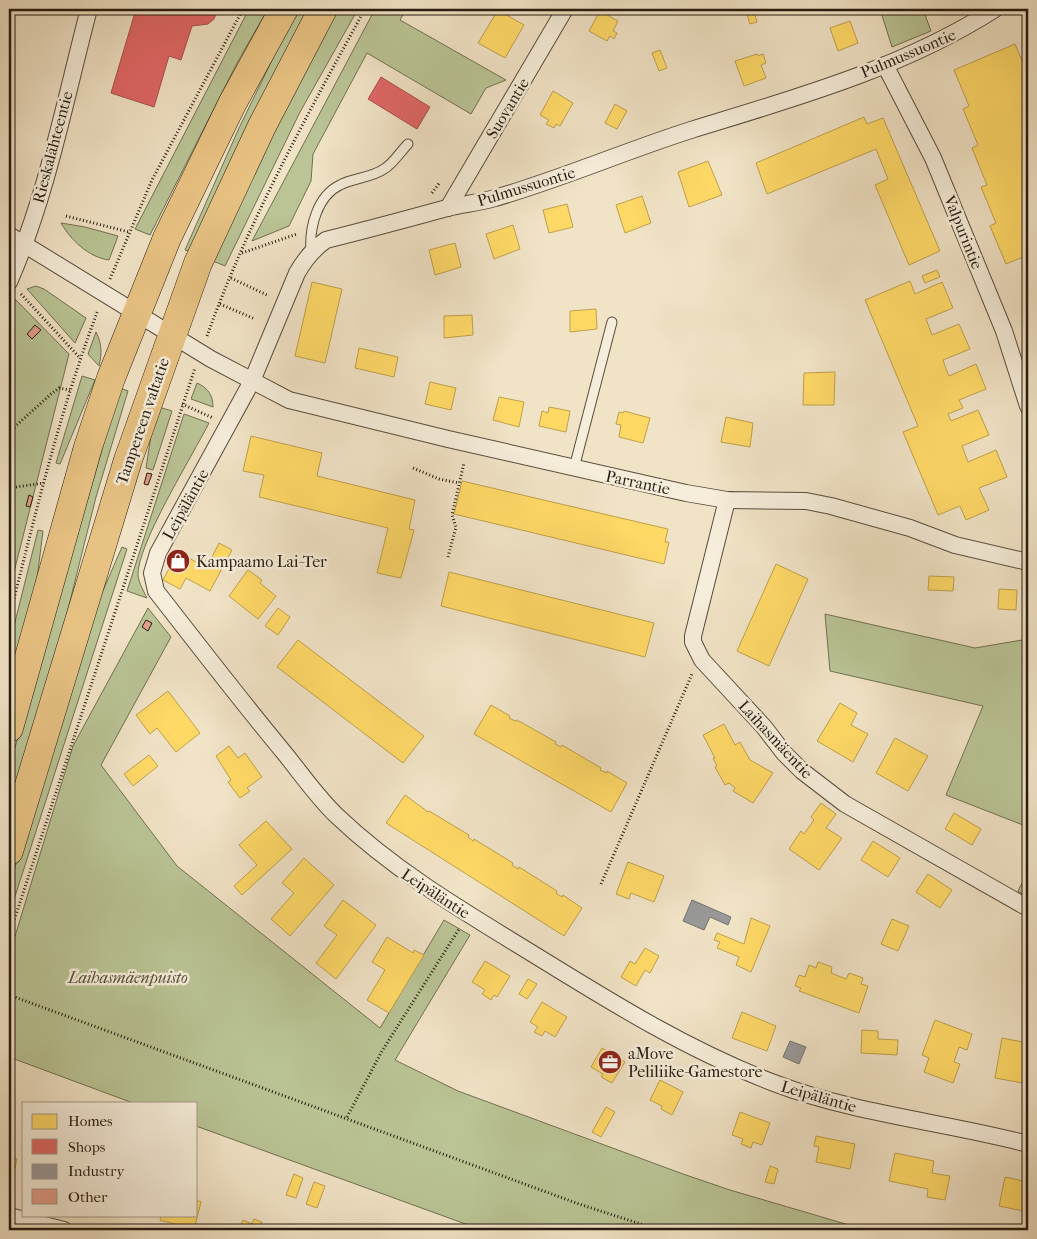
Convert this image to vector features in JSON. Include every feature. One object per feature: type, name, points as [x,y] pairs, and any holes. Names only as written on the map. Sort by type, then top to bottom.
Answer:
[{"type":"highway","points":[[9,728],[88,447],[111,378],[167,238],[201,166],[284,9]]},
{"type":"highway","name":"Tampereen valtatie","points":[[9,851],[126,466],[198,262],[262,126],[323,9]]},
{"type":"street","name":"Rieskalähteentie","points":[[9,282],[24,246],[89,9]]},
{"type":"street","name":"Suovantie","points":[[448,208],[565,9]]},
{"type":"street","name":"Pulmussuontie","points":[[252,381],[297,273],[311,252],[326,240],[448,208],[492,199],[552,180],[633,149],[783,102],[885,64],[962,30],[995,9]]},
{"type":"street","name":"Valpurintie","points":[[885,64],[933,158],[1004,331],[1028,406]]},
{"type":"street","points":[[9,236],[252,381]]},
{"type":"street","name":"Leipäläntie","points":[[252,381],[158,553],[152,574],[156,591],[243,704],[336,815],[400,870],[469,915],[674,1038],[725,1063],[776,1084],[858,1107],[1028,1144]]},
{"type":"street","name":"Parrantie","points":[[252,381],[289,400],[312,407],[574,468],[727,500],[806,501],[831,506],[910,528],[954,545],[1028,562]]},
{"type":"street","name":"Laihasmäentie","points":[[727,500],[693,636],[693,642],[702,660],[764,728],[784,753],[827,791],[845,804],[1028,908]]},
{"type":"street","points":[[9,1216],[64,1230]]},
{"type":"lane","points":[[311,252],[310,239],[316,212],[328,192],[340,184],[384,169],[408,144]]},
{"type":"lane","points":[[574,468],[612,322]]},
{"type":"path","points":[[119,256],[152,180],[243,9]]},
{"type":"path","points":[[211,324],[241,253],[300,128],[365,9]]},
{"type":"path","points":[[66,216],[129,232]]},
{"type":"path","points":[[241,253],[313,226]]},
{"type":"path","points":[[230,278],[285,303]]},
{"type":"path","points":[[9,282],[80,358]]},
{"type":"path","points":[[220,304],[255,319]]},
{"type":"path","points":[[9,619],[70,390],[90,330]]},
{"type":"path","points":[[9,432],[59,388],[70,390]]},
{"type":"path","points":[[9,936],[182,404],[228,425]]},
{"type":"path","points":[[448,557],[456,527],[452,515],[464,463]]},
{"type":"path","points":[[413,468],[439,478],[459,482]]},
{"type":"path","points":[[148,479],[157,482]]},
{"type":"path","points":[[9,488],[44,484]]},
{"type":"path","points":[[38,506],[46,507]]},
{"type":"path","points":[[601,884],[685,686],[696,667]]},
{"type":"path","points":[[347,1117],[382,1051],[460,927]]},
{"type":"path","points":[[9,995],[347,1117],[579,1204],[659,1230]]},
{"type":"green space","points":[[249,9],[268,9],[237,63],[150,235],[135,229]]},
{"type":"green space","points":[[297,9],[310,9],[191,252],[185,250],[239,128]]},
{"type":"green space","points":[[338,9],[358,9],[300,112],[225,266],[213,261],[286,104]]},
{"type":"green space","points":[[375,9],[406,9],[400,20],[506,80],[486,88],[471,114],[367,53],[313,154],[311,181],[289,226],[252,241]]},
{"type":"green space","points":[[880,9],[923,9],[931,31],[892,47]]},
{"type":"green space","points":[[61,223],[118,236],[109,260],[94,255],[81,247]]},
{"type":"green space","points":[[36,286],[44,289],[86,318],[75,343],[27,289]]},
{"type":"green space","points":[[15,299],[69,354],[9,592],[9,312]]},
{"type":"green space","points":[[96,332],[101,349],[99,366],[88,354]]},
{"type":"green space","points":[[82,376],[95,380],[60,464],[56,463]]},
{"type":"green space","points":[[197,383],[209,392],[213,407],[191,399]]},
{"type":"green space","points":[[120,388],[128,391],[96,497],[58,649],[9,811],[9,768]]},
{"type":"green space","points":[[159,407],[172,411],[153,470],[146,468],[153,423]]},
{"type":"green space","points":[[184,414],[209,423],[155,523],[146,544],[138,576],[147,598],[127,591]]},
{"type":"green space","points":[[38,530],[43,531],[37,579],[9,682],[9,646]]},
{"type":"green space","points":[[122,547],[127,549],[9,915],[9,887],[88,625]]},
{"type":"green space","name":"Laihasmäenpuisto","points":[[148,608],[171,637],[101,765],[177,866],[380,1028],[444,920],[470,935],[395,1060],[458,1091],[683,1174],[730,1190],[866,1230],[482,1230],[198,1127],[198,1102],[130,1102],[9,1057],[9,956],[73,746]]},
{"type":"green space","points":[[825,614],[975,648],[1028,639],[1028,827],[946,795],[983,706],[830,671]]},
{"type":"green space","points":[[1028,871],[1028,898],[1018,891]]},
{"type":"building: Homes","points":[[9,9],[14,9],[11,23],[9,23]]},
{"type":"building: Homes","points":[[753,9],[757,22],[750,24],[746,11]]},
{"type":"building: Homes","points":[[950,9],[966,9],[953,14]]},
{"type":"building: Homes","points":[[498,10],[524,25],[505,58],[478,43]]},
{"type":"building: Homes","points":[[600,11],[618,21],[613,31],[617,33],[614,39],[610,36],[607,41],[589,31]]},
{"type":"building: Homes","points":[[850,21],[858,43],[838,51],[830,28]]},
{"type":"building: Homes","points":[[1015,44],[1028,75],[1028,83],[1025,84],[1028,91],[1028,255],[1006,264],[990,226],[996,223],[981,187],[987,185],[972,148],[978,145],[963,109],[969,106],[954,70]]},
{"type":"building: Homes","points":[[660,50],[667,68],[659,71],[652,53]]},
{"type":"building: Homes","points":[[757,54],[758,56],[763,54],[766,63],[761,65],[766,78],[744,86],[735,61]]},
{"type":"building: Homes","points":[[553,91],[573,103],[560,126],[556,124],[554,128],[546,124],[549,120],[540,115]]},
{"type":"building: Homes","points":[[615,104],[627,111],[617,129],[605,123]]},
{"type":"building: Homes","points":[[864,117],[867,124],[883,118],[940,251],[909,265],[875,185],[888,179],[876,149],[767,194],[756,163]]},
{"type":"building: Homes","points":[[708,161],[722,195],[689,207],[678,172]]},
{"type":"building: Homes","points":[[642,196],[651,223],[625,233],[616,205]]},
{"type":"building: Homes","points":[[567,204],[573,227],[549,233],[543,210]]},
{"type":"building: Homes","points":[[513,225],[520,249],[494,259],[486,234]]},
{"type":"building: Homes","points":[[455,243],[461,267],[435,275],[429,250]]},
{"type":"building: Homes","points":[[937,270],[940,277],[925,283],[922,276]]},
{"type":"building: Homes","points":[[910,281],[915,294],[942,282],[953,308],[926,319],[932,335],[959,324],[970,349],[943,360],[946,369],[949,376],[976,364],[986,389],[959,400],[963,408],[948,414],[951,421],[978,410],[989,435],[962,446],[968,462],[996,450],[1007,477],[979,488],[989,510],[966,520],[960,506],[938,515],[903,432],[918,426],[865,300]]},
{"type":"building: Homes","points":[[312,282],[342,289],[325,363],[295,356]]},
{"type":"building: Homes","points":[[596,309],[597,329],[570,332],[570,311]]},
{"type":"building: Homes","points":[[472,315],[473,335],[444,338],[444,316]]},
{"type":"building: Homes","points":[[359,348],[398,357],[394,377],[355,368]]},
{"type":"building: Homes","points":[[835,372],[834,405],[803,405],[804,373]]},
{"type":"building: Homes","points":[[430,382],[456,388],[451,410],[425,404]]},
{"type":"building: Homes","points":[[499,397],[524,402],[519,427],[493,420]]},
{"type":"building: Homes","points":[[549,407],[570,411],[566,432],[539,426],[542,411],[548,413]]},
{"type":"building: Homes","points":[[624,411],[650,418],[643,443],[619,437],[621,425],[616,424],[619,412],[623,413]]},
{"type":"building: Homes","points":[[726,417],[753,423],[750,447],[721,442]]},
{"type":"building: Homes","points":[[251,436],[322,453],[317,476],[415,500],[409,529],[414,530],[401,578],[377,573],[388,528],[259,497],[264,475],[243,471]]},
{"type":"building: Homes","points":[[462,481],[668,529],[665,542],[669,542],[664,564],[454,514]]},
{"type":"building: Homes","points":[[219,543],[232,550],[210,591],[186,578],[180,589],[163,580],[178,552],[198,563],[201,558],[209,563]]},
{"type":"building: Homes","points":[[776,564],[808,579],[769,666],[737,651]]},
{"type":"building: Homes","points":[[248,570],[262,580],[260,583],[276,596],[258,619],[229,596]]},
{"type":"building: Homes","points":[[449,572],[654,623],[645,657],[441,606]]},
{"type":"building: Homes","points":[[929,576],[954,577],[953,591],[928,590]]},
{"type":"building: Homes","points":[[999,589],[1017,590],[1016,610],[998,609]]},
{"type":"building: Homes","points":[[278,608],[290,617],[278,635],[265,626]]},
{"type":"building: Homes","points":[[298,640],[424,736],[403,763],[277,667]]},
{"type":"building: Homes","points":[[168,691],[200,733],[176,752],[157,728],[150,734],[136,715]]},
{"type":"building: Homes","points":[[840,703],[857,713],[851,725],[868,734],[853,762],[817,741]]},
{"type":"building: Homes","points":[[491,705],[510,716],[509,718],[517,720],[556,742],[555,744],[561,747],[562,745],[601,768],[600,770],[607,773],[607,771],[627,783],[611,812],[474,734]]},
{"type":"building: Homes","points":[[724,724],[735,745],[740,742],[750,760],[773,773],[753,803],[733,791],[735,788],[729,783],[725,785],[715,767],[717,766],[713,758],[715,758],[703,735]]},
{"type":"building: Homes","points":[[895,738],[928,756],[908,791],[876,773]]},
{"type":"building: Homes","points":[[229,746],[238,758],[245,753],[262,777],[247,788],[250,791],[240,798],[228,782],[231,780],[216,756]]},
{"type":"building: Homes","points":[[149,755],[158,766],[133,786],[124,774]]},
{"type":"building: Homes","points":[[405,795],[428,812],[469,835],[468,837],[473,841],[474,839],[513,863],[512,865],[518,869],[519,867],[557,891],[556,893],[562,897],[563,895],[582,908],[564,936],[386,823]]},
{"type":"building: Homes","points":[[821,803],[836,814],[826,828],[842,838],[819,870],[789,849],[801,831],[804,834],[814,820],[811,817]]},
{"type":"building: Homes","points":[[954,813],[981,829],[972,845],[945,829]]},
{"type":"building: Homes","points":[[266,821],[292,849],[242,895],[234,886],[257,865],[239,845]]},
{"type":"building: Homes","points":[[1028,838],[1028,854],[1022,851]]},
{"type":"building: Homes","points":[[873,841],[900,858],[888,877],[861,860]]},
{"type":"building: Homes","points":[[304,858],[334,885],[290,936],[271,919],[294,893],[282,883]]},
{"type":"building: Homes","points":[[628,862],[664,876],[654,902],[631,893],[629,899],[616,894]]},
{"type":"building: Homes","points":[[928,874],[952,890],[940,908],[916,892]]},
{"type":"building: Homes","points":[[343,900],[376,925],[336,979],[316,963],[337,935],[324,926]]},
{"type":"building: Homes","points":[[751,918],[770,926],[751,972],[736,965],[739,957],[717,948],[720,942],[714,940],[717,933],[744,944]]},
{"type":"building: Homes","points":[[892,919],[909,926],[898,951],[881,944]]},
{"type":"building: Homes","points":[[387,937],[413,953],[414,950],[424,955],[389,1013],[367,1000],[385,970],[372,962]]},
{"type":"building: Homes","points":[[645,948],[659,956],[650,973],[645,970],[636,986],[621,977],[630,961],[635,964]]},
{"type":"building: Homes","points":[[485,961],[510,976],[497,997],[494,995],[491,1000],[482,994],[485,990],[472,982]]},
{"type":"building: Homes","points":[[818,962],[832,967],[831,973],[846,979],[849,973],[863,978],[861,984],[868,986],[859,1013],[799,991],[801,988],[795,986],[799,975],[805,977],[809,965],[816,968]]},
{"type":"building: Homes","points":[[528,979],[537,984],[527,999],[519,994]]},
{"type":"building: Homes","points":[[542,1002],[567,1017],[555,1037],[545,1031],[542,1036],[534,1032],[538,1027],[530,1022]]},
{"type":"building: Homes","points":[[742,1012],[776,1026],[767,1051],[732,1038]]},
{"type":"building: Homes","points":[[935,1020],[972,1034],[967,1050],[959,1047],[954,1062],[960,1064],[953,1083],[924,1072],[929,1058],[922,1055]]},
{"type":"building: Homes","points":[[862,1030],[878,1031],[878,1039],[898,1040],[897,1055],[861,1053]]},
{"type":"building: Homes","points":[[1002,1038],[1028,1043],[1028,1084],[995,1078]]},
{"type":"building: Homes","points":[[602,1048],[625,1062],[612,1083],[601,1077],[603,1074],[591,1067]]},
{"type":"building: Homes","points":[[660,1080],[683,1092],[672,1115],[661,1109],[662,1106],[650,1100]]},
{"type":"building: Homes","points":[[606,1107],[615,1112],[601,1137],[592,1132]]},
{"type":"building: Homes","points":[[740,1112],[770,1123],[762,1145],[753,1142],[751,1148],[741,1144],[743,1139],[732,1135]]},
{"type":"building: Homes","points":[[816,1136],[855,1144],[850,1169],[816,1162],[819,1147],[814,1146]]},
{"type":"building: Homes","points":[[895,1153],[934,1161],[932,1173],[950,1176],[945,1200],[927,1197],[928,1189],[889,1181]]},
{"type":"building: Homes","points":[[9,1157],[17,1159],[12,1181],[9,1180]]},
{"type":"building: Homes","points":[[770,1166],[778,1169],[774,1184],[765,1182]]},
{"type":"building: Homes","points":[[294,1174],[303,1178],[296,1198],[286,1195]]},
{"type":"building: Homes","points":[[1005,1177],[1028,1182],[1028,1212],[999,1206]]},
{"type":"building: Homes","points":[[314,1182],[325,1186],[317,1208],[306,1204]]},
{"type":"building: Homes","points":[[198,1201],[201,1202],[198,1214]]},
{"type":"building: Homes","points":[[161,1216],[197,1216],[194,1229],[160,1220]]},
{"type":"building: Homes","points":[[254,1219],[262,1222],[260,1227],[269,1230],[239,1230],[243,1220],[252,1224]]},
{"type":"building: Shops","points":[[136,9],[218,9],[214,19],[208,24],[192,26],[181,60],[169,56],[154,107],[111,93]]},
{"type":"building: Shops","points":[[381,77],[430,107],[417,129],[368,99]]},
{"type":"building: Industry","points":[[692,900],[731,917],[728,925],[710,917],[704,930],[683,921]]},
{"type":"building: Industry","points":[[790,1041],[806,1047],[799,1064],[783,1057]]},
{"type":"building: Other","points":[[35,325],[41,330],[32,339],[27,334]]},
{"type":"building: Other","points":[[147,473],[152,474],[148,485],[144,484]]},
{"type":"building: Other","points":[[29,495],[33,497],[30,507],[26,506]]},
{"type":"building: Other","points":[[146,620],[152,623],[148,631],[142,627]]},
{"type":"place","name":"Kampaamo Lai-Ter","points":[[178,561]]},
{"type":"place","name":"aMove Peliliike-Gamestore","points":[[610,1062]]}]
